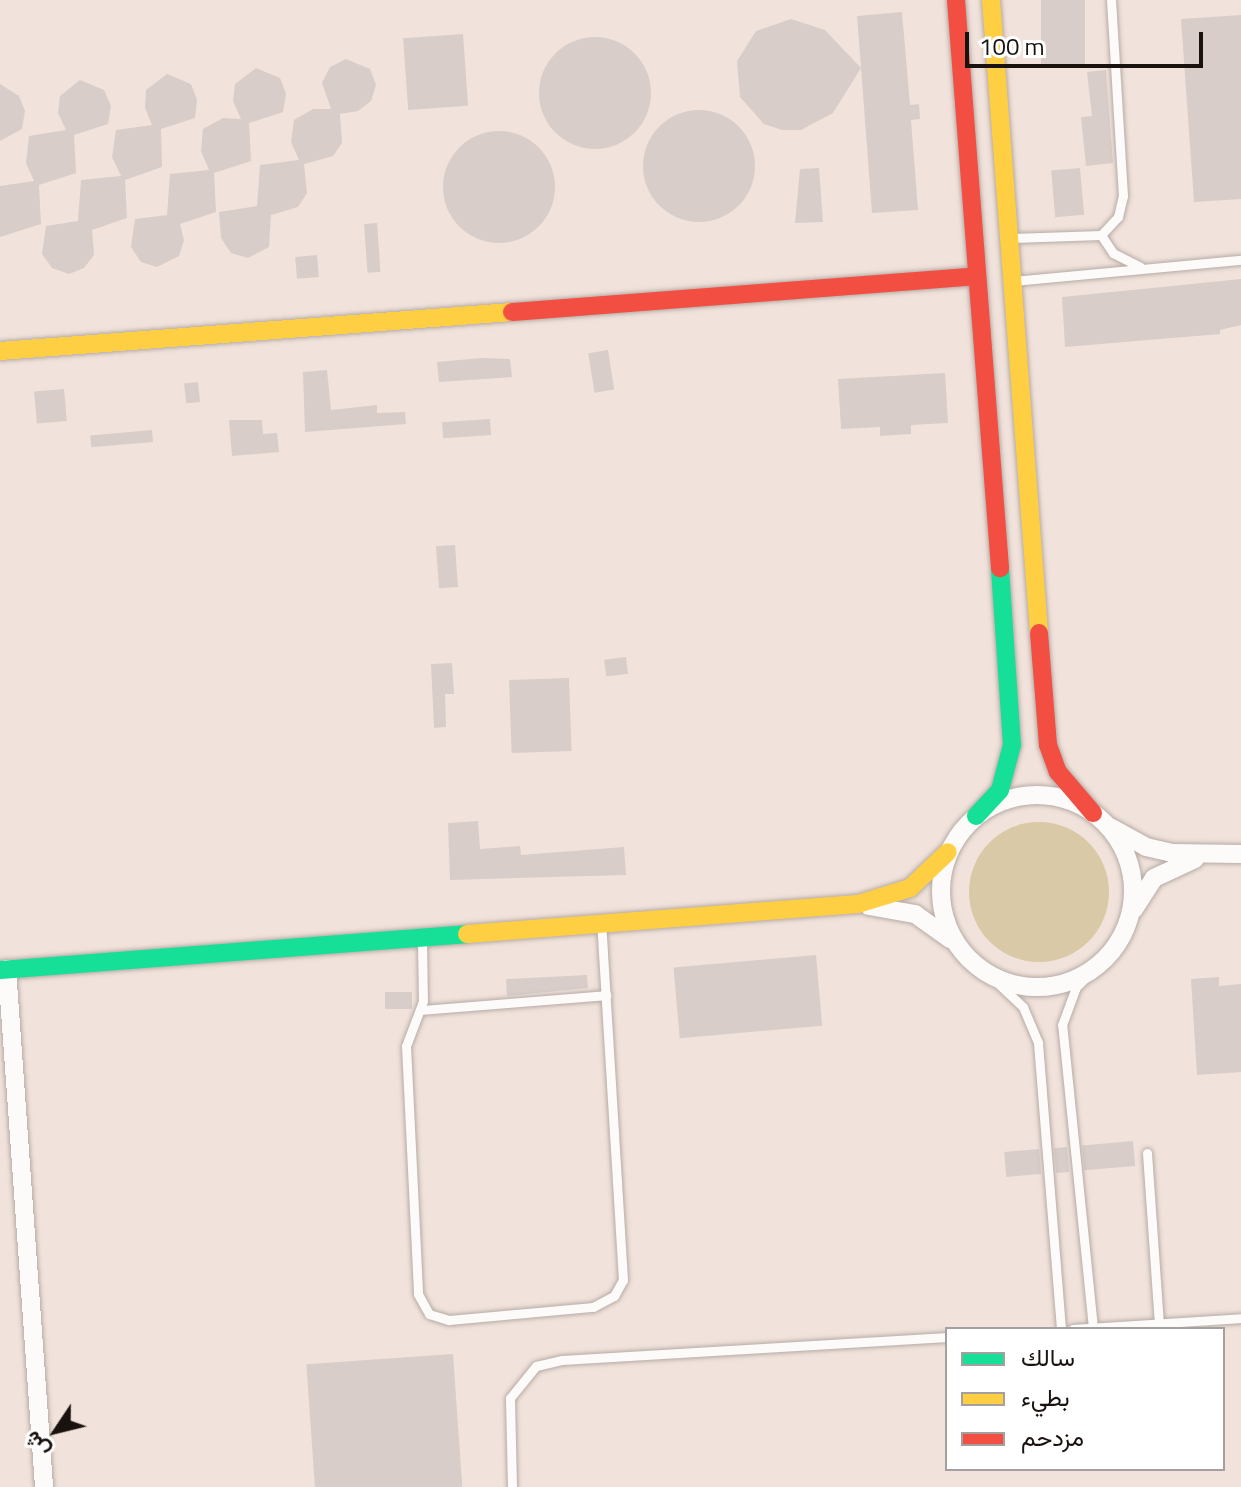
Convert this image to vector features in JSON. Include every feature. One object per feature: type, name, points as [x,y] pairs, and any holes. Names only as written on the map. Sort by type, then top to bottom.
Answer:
[{"type":"street","points":[[44,1487],[4,969],[858,904],[910,888],[948,852],[1000,790],[1012,745],[956,0]]},
{"type":"street","points":[[991,0],[1048,745],[1058,772],[1118,841],[1130,867],[1128,922]]},
{"type":"street","points":[[0,351],[976,276]]},
{"type":"street","points":[[976,816],[1003,800],[1034,795],[1065,799],[1146,847],[1201,857]]},
{"type":"street","points":[[948,852],[941,901],[959,947]]},
{"type":"street","points":[[858,904],[915,914],[986,972],[1013,984],[1042,987],[1071,981],[1097,966],[1154,878],[1171,866],[1201,857],[1241,854]]},
{"type":"lane","points":[[1009,238],[1101,235],[1118,217],[1123,196],[1111,0]]},
{"type":"lane","points":[[1101,235],[1121,259],[1151,269]]},
{"type":"lane","points":[[1012,282],[1241,260]]},
{"type":"lane","points":[[422,936],[421,1010],[406,1046],[418,1294],[429,1314],[449,1320],[593,1307],[619,1288],[625,1271],[601,923]]},
{"type":"lane","points":[[1093,1327],[1062,1035],[1065,1009],[1076,987],[1097,966]]},
{"type":"lane","points":[[986,972],[1023,1007],[1038,1043],[1061,1327]]},
{"type":"lane","points":[[421,1010],[606,995]]},
{"type":"lane","points":[[1147,1153],[1159,1324]]},
{"type":"lane","points":[[1110,1327],[1241,1318]]},
{"type":"lane","points":[[512,1487],[510,1398],[536,1366],[562,1360],[945,1337]]},
{"type":"shaded area","points":[[1039,822],[1066,827],[1089,842],[1104,865],[1109,892],[1104,919],[1089,942],[1066,957],[1039,962],[1012,957],[989,942],[974,919],[969,892],[974,865],[989,842],[1012,827]]},
{"type":"building","points":[[1041,0],[1085,0],[1085,68],[1041,68]]},
{"type":"building","points":[[902,12],[910,105],[919,104],[920,119],[911,120],[918,210],[872,213],[857,16]]},
{"type":"building","points":[[1241,15],[1241,199],[1194,202],[1181,19]]},
{"type":"building","points":[[791,19],[825,30],[861,68],[833,113],[801,130],[782,130],[764,124],[740,97],[737,61],[756,31]]},
{"type":"building","points":[[463,34],[468,106],[408,110],[403,38]]},
{"type":"building","points":[[595,37],[616,41],[634,54],[647,72],[651,93],[647,114],[634,132],[616,145],[595,149],[574,145],[556,132],[543,114],[539,93],[543,72],[556,54],[574,41]]},
{"type":"building","points":[[346,59],[370,69],[376,85],[371,101],[358,111],[340,114],[342,143],[333,156],[304,164],[307,193],[298,207],[271,215],[269,247],[248,258],[231,253],[221,238],[219,212],[257,206],[260,165],[299,160],[291,142],[294,120],[313,109],[331,109],[322,83],[330,67]]},
{"type":"building","points":[[256,68],[280,78],[286,94],[283,112],[249,123],[251,161],[214,173],[216,212],[180,224],[184,240],[179,256],[157,267],[141,262],[131,247],[135,219],[167,215],[170,174],[209,170],[201,151],[203,129],[223,118],[241,119],[233,101],[235,84]]},
{"type":"building","points":[[1106,70],[1113,163],[1086,166],[1081,117],[1092,116],[1087,72]]},
{"type":"building","points":[[167,74],[191,84],[197,100],[195,118],[161,129],[162,167],[125,180],[127,218],[92,230],[94,255],[84,268],[69,274],[52,268],[42,254],[46,226],[78,221],[81,180],[121,176],[112,157],[116,130],[152,125],[145,108],[146,90]]},
{"type":"building","points":[[80,80],[104,90],[111,106],[108,124],[74,135],[76,173],[39,185],[41,224],[0,237],[0,186],[34,181],[26,163],[29,136],[66,130],[58,113],[60,96]]},
{"type":"building","points":[[0,84],[19,96],[25,111],[22,129],[0,141]]},
{"type":"building","points":[[699,110],[720,114],[739,126],[751,145],[755,166],[751,187],[739,206],[720,218],[699,222],[678,218],[659,206],[647,187],[643,166],[647,145],[659,126],[678,114]]},
{"type":"building","points":[[499,131],[520,135],[538,148],[551,166],[555,187],[551,208],[538,226],[520,239],[499,243],[478,239],[460,226],[447,208],[443,187],[447,166],[460,148],[478,135]]},
{"type":"building","points":[[819,168],[823,222],[795,223],[800,169]]},
{"type":"building","points":[[1080,168],[1084,215],[1055,217],[1051,171]]},
{"type":"building","points":[[377,223],[380,272],[367,273],[364,224]]},
{"type":"building","points":[[317,255],[319,277],[297,279],[295,257]]},
{"type":"building","points":[[1241,279],[1241,325],[1220,330],[1220,334],[1065,347],[1062,297]]},
{"type":"building","points":[[608,350],[614,390],[595,393],[588,353]]},
{"type":"building","points":[[510,359],[512,377],[439,382],[437,362]]},
{"type":"building","points":[[327,370],[331,410],[377,405],[377,413],[405,412],[406,424],[305,432],[303,372]]},
{"type":"building","points":[[945,373],[948,423],[911,425],[911,434],[880,436],[880,427],[841,429],[838,379]]},
{"type":"building","points":[[198,382],[200,402],[186,403],[184,383]]},
{"type":"building","points":[[64,389],[67,421],[37,423],[34,392]]},
{"type":"building","points":[[490,419],[491,435],[443,438],[442,422]]},
{"type":"building","points":[[229,420],[262,420],[263,434],[277,433],[279,452],[232,456]]},
{"type":"building","points":[[152,430],[153,442],[91,447],[90,435]]},
{"type":"building","points":[[455,545],[458,587],[439,588],[436,546]]},
{"type":"building","points":[[626,657],[628,674],[606,677],[604,660]]},
{"type":"building","points":[[452,663],[454,694],[445,694],[446,727],[434,728],[431,664]]},
{"type":"building","points":[[569,678],[572,751],[512,753],[509,680]]},
{"type":"building","points":[[478,821],[480,849],[520,846],[521,855],[624,847],[626,875],[450,880],[448,823]]},
{"type":"building","points":[[816,955],[822,1026],[680,1038],[674,967]]},
{"type":"building","points":[[587,975],[588,988],[507,996],[506,979]]},
{"type":"building","points":[[1219,977],[1219,986],[1241,984],[1241,1072],[1197,1075],[1191,979]]},
{"type":"building","points":[[385,992],[412,992],[412,1009],[385,1009]]},
{"type":"building","points":[[1133,1141],[1135,1166],[1084,1170],[1082,1145]]},
{"type":"building","points":[[1067,1147],[1069,1172],[1056,1173],[1054,1148]]},
{"type":"building","points":[[1039,1149],[1041,1174],[1006,1177],[1004,1152]]},
{"type":"building","points":[[453,1354],[462,1487],[315,1487],[306,1364]]},
{"type":"traffic: fast","points":[[976,816],[1000,790],[1012,745],[1000,568]]},
{"type":"traffic: fast","points":[[0,970],[467,934]]},
{"type":"traffic: slow","points":[[991,0],[1039,633]]},
{"type":"traffic: slow","points":[[0,351],[512,312]]},
{"type":"traffic: slow","points":[[467,934],[858,904],[910,888],[948,852]]},
{"type":"traffic: jam","points":[[956,0],[1000,568]]},
{"type":"traffic: jam","points":[[512,312],[976,276]]},
{"type":"traffic: jam","points":[[1039,633],[1048,745],[1058,772],[1093,813]]}]
